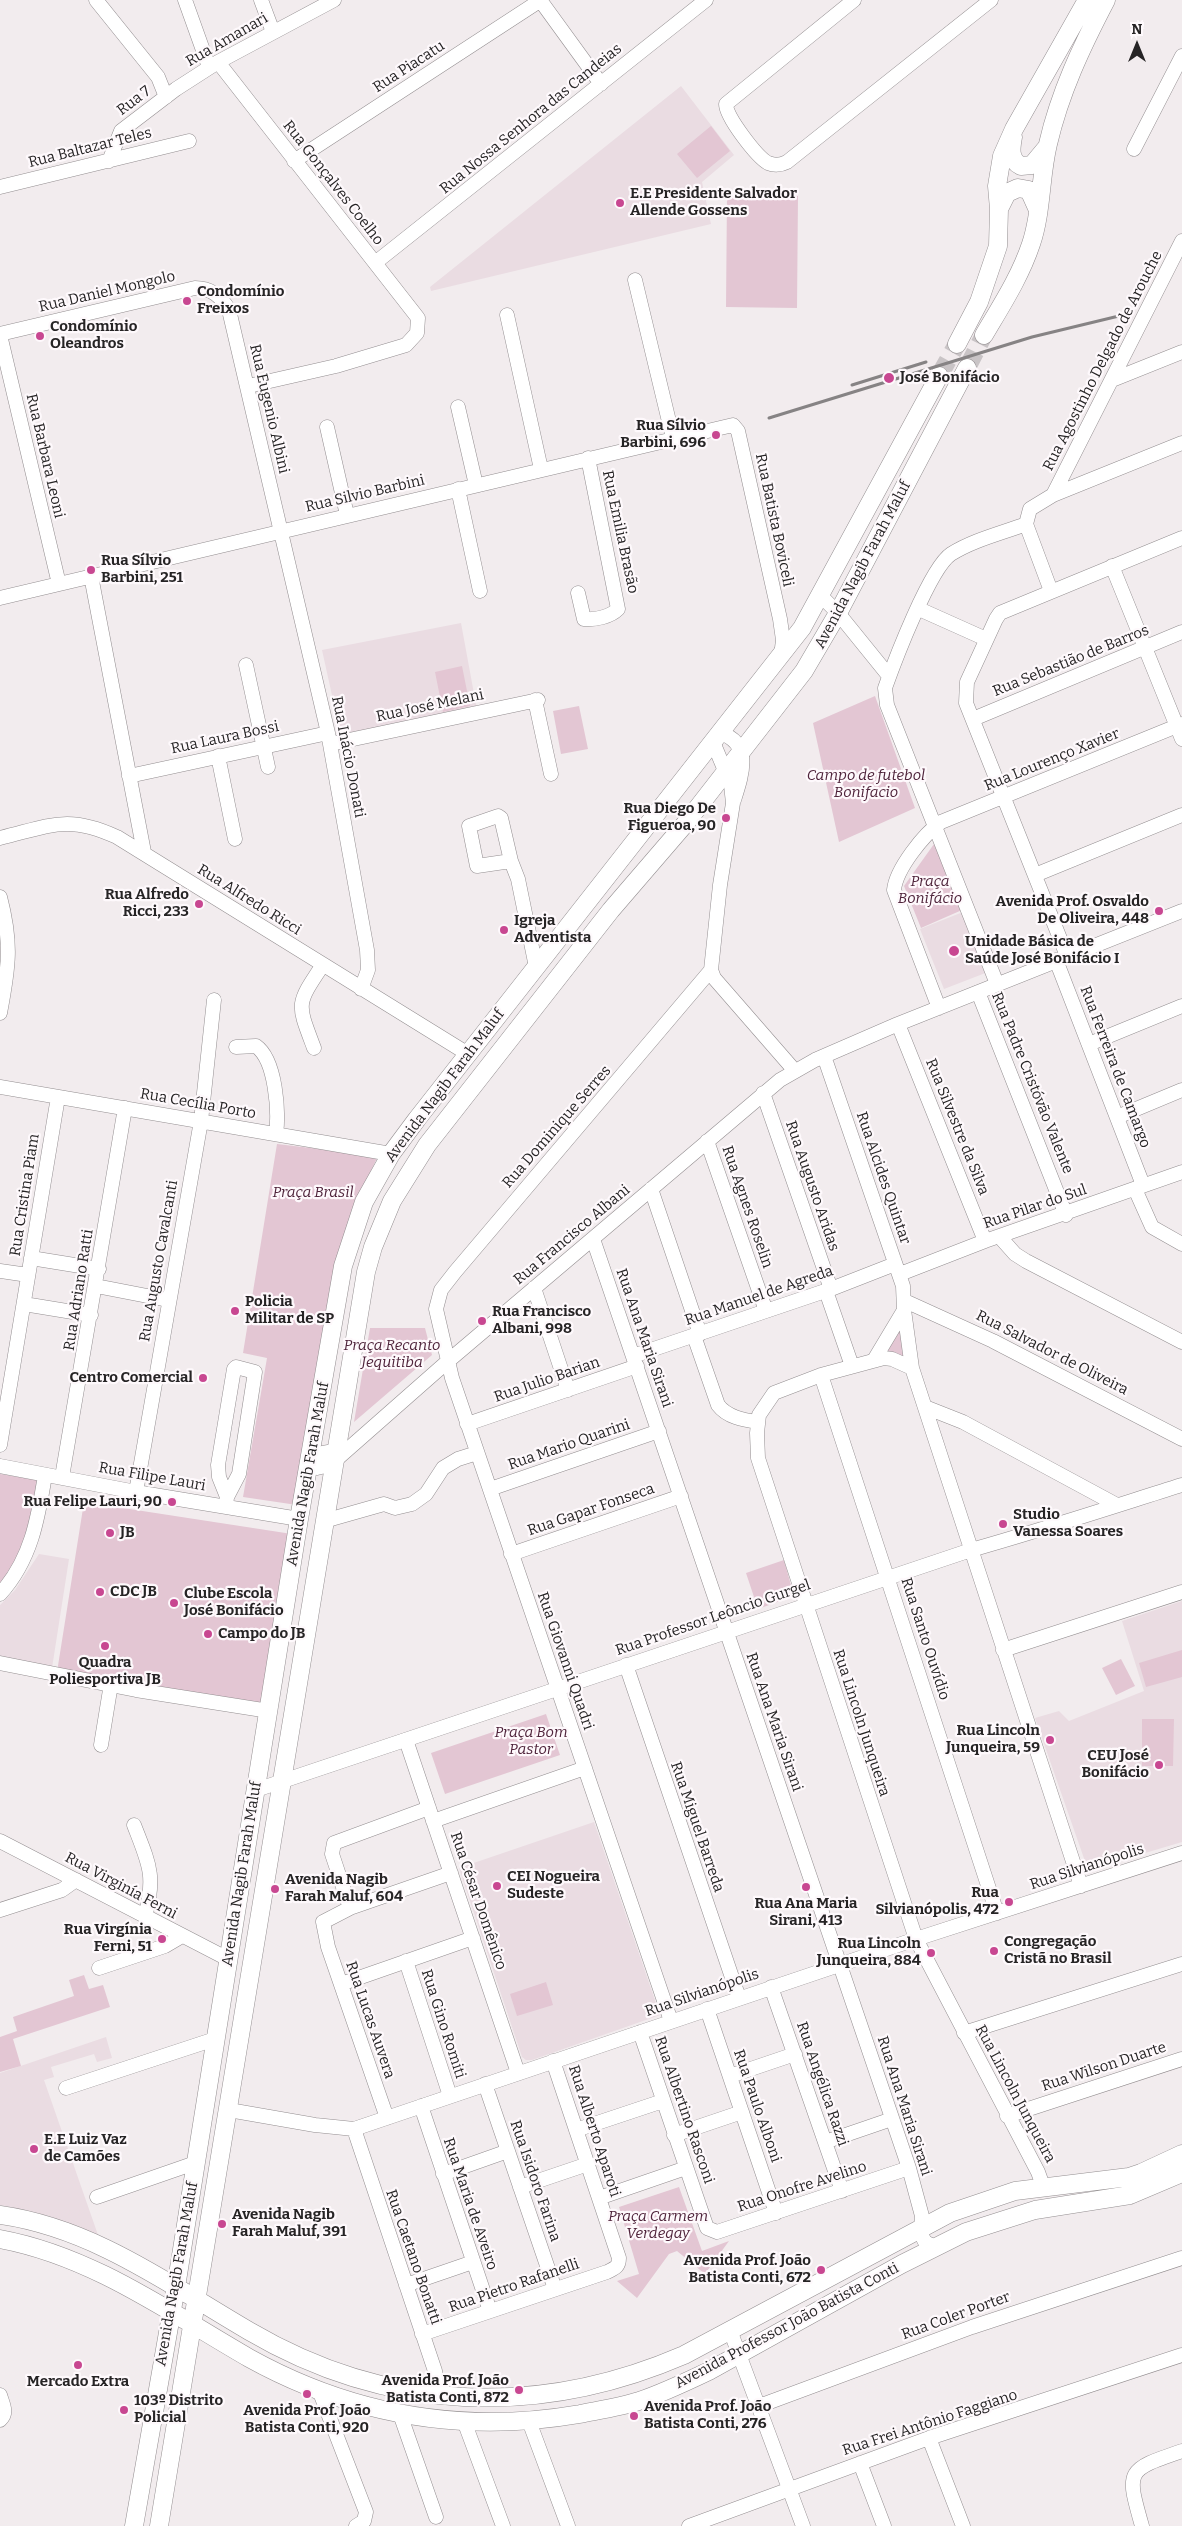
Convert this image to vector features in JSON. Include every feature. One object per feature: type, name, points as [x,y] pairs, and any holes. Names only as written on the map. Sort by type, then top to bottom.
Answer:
[{"type":"main road","points":[[957,344],[979,302],[995,260],[998,246],[999,209],[997,186],[999,169],[1014,129],[1087,0]]},
{"type":"main road","points":[[984,335],[1023,266],[1038,224],[1038,210],[1047,146],[1071,71],[1106,0]]},
{"type":"main road","points":[[1014,129],[1012,157],[1014,162],[1021,166],[1032,165],[1047,146]]},
{"type":"main road","points":[[999,209],[1007,193],[1018,188],[1029,190],[1038,210]]},
{"type":"main road","name":"Avenida Nagib Farah Maluf","points":[[159,2526],[191,2324],[230,2110],[246,2000],[324,1523],[339,1453],[366,1272],[373,1247],[396,1192],[412,1166],[611,910],[685,824],[724,771],[804,671],[838,613],[967,368]]},
{"type":"main road","name":"Avenida Nagib Farah Maluf","points":[[134,2526],[170,2312],[176,2287],[298,1527],[343,1266],[364,1202],[391,1154],[802,628],[939,376]]},
{"type":"main road","points":[[468,1054],[482,1065],[477,1082]]},
{"type":"main road","points":[[298,1527],[312,1518],[324,1523]]},
{"type":"main road","points":[[298,1527],[310,1532],[324,1523]]},
{"type":"main road","points":[[228,1960],[238,1971],[246,2000]]},
{"type":"main road","points":[[206,2093],[216,2106],[230,2110]]},
{"type":"main road","name":"Avenida Professor João Batista Conti","points":[[0,2215],[69,2232],[90,2241],[176,2287],[251,2332],[304,2359],[347,2377],[386,2387],[440,2396],[531,2397],[575,2390],[646,2371],[684,2355],[925,2222],[973,2204],[1015,2191],[1043,2186],[1097,2182],[1129,2176],[1141,2173],[1182,2154]]},
{"type":"main road","name":"Avenida Professor João Batista Conti","points":[[0,2240],[64,2256],[83,2264],[269,2368],[319,2390],[361,2405],[400,2414],[459,2421],[529,2421],[618,2407],[653,2396],[710,2371],[938,2245],[966,2232],[1037,2210],[1130,2195],[1182,2173]]},
{"type":"main road","points":[[1037,2210],[1043,2197],[1043,2186]]},
{"type":"main road","points":[[64,2256],[72,2245],[69,2232]]},
{"type":"main road","points":[[83,2264],[79,2251],[83,2244],[90,2241]]},
{"type":"main road","points":[[646,2371],[653,2396]]},
{"type":"main road","points":[[440,2396],[443,2411],[459,2421]]},
{"type":"street","points":[[96,0],[171,93]]},
{"type":"street","name":"Rua Gonçalves Coelho","points":[[184,0],[213,64],[294,161],[418,318],[418,326],[413,339],[392,350],[336,366],[248,386]]},
{"type":"street","points":[[262,0],[272,32]]},
{"type":"street","name":"Rua Amanari","points":[[171,93],[213,64],[334,0]]},
{"type":"street","points":[[540,0],[601,84]]},
{"type":"street","name":"Rua Piacatu","points":[[294,161],[540,0]]},
{"type":"street","name":"Rua Nossa Senhora das Candeias","points":[[375,263],[706,0]]},
{"type":"street","points":[[854,0],[726,104],[728,114],[761,158],[777,165],[787,162],[991,0]]},
{"type":"street","points":[[1134,149],[1182,56]]},
{"type":"street","name":"Rua 7","points":[[109,161],[121,131],[171,93]]},
{"type":"street","name":"Rua Baltazar Teles","points":[[0,187],[189,142]]},
{"type":"street","name":"Rua Agostinho Delgado de Arouche","points":[[1053,496],[1182,241]]},
{"type":"street","points":[[635,280],[673,438]]},
{"type":"street","name":"Rua Daniel Mongolo","points":[[0,335],[195,288],[204,288],[220,296]]},
{"type":"street","name":"Rua Eugenio Albini","points":[[220,296],[229,310],[281,531]]},
{"type":"street","points":[[507,315],[540,469]]},
{"type":"street","name":"Rua Barbara Leoni","points":[[0,335],[59,584]]},
{"type":"street","points":[[1112,380],[1182,352]]},
{"type":"street","points":[[458,407],[476,484]]},
{"type":"street","name":"Rua Silvio Barbini","points":[[0,598],[731,424],[737,428]]},
{"type":"street","points":[[327,427],[346,515]]},
{"type":"street","name":"Rua Batista Boviceli","points":[[737,428],[780,618],[783,640],[781,656]]},
{"type":"street","points":[[1051,591],[1026,524],[1030,509],[1053,496],[1182,443]]},
{"type":"street","name":"Rua Emilia Brasão","points":[[578,592],[584,618],[591,619],[613,614],[618,609],[588,458]]},
{"type":"street","points":[[458,489],[480,591]]},
{"type":"street","points":[[997,984],[887,705],[885,688],[919,609],[943,561],[951,554],[1026,524]]},
{"type":"street","name":"Rua Inácio Donati","points":[[281,531],[329,738],[367,950],[368,970],[361,989]]},
{"type":"street","name":"Rua Ferreira de Camargo","points":[[1182,538],[1051,591],[1000,614],[972,669],[965,693],[973,719],[1035,875],[1089,1044],[1118,1117],[1152,1227],[1182,1244]]},
{"type":"street","points":[[1112,566],[1179,725],[1182,739]]},
{"type":"street","points":[[91,576],[144,852]]},
{"type":"street","points":[[820,596],[838,613],[889,676]]},
{"type":"street","points":[[919,609],[986,639]]},
{"type":"street","points":[[780,618],[789,625],[802,628]]},
{"type":"street","name":"Rua Sebastião de Barros","points":[[973,719],[1182,632]]},
{"type":"street","points":[[246,665],[268,767]]},
{"type":"street","name":"Rua José Melani","points":[[329,738],[390,733],[536,700],[551,774]]},
{"type":"street","name":"Rua Lourenço Xavier","points":[[935,826],[1179,725]]},
{"type":"street","name":"Rua Laura Bossi","points":[[129,776],[264,746],[329,738]]},
{"type":"street","points":[[733,803],[732,791],[724,771],[716,738],[734,738],[741,750],[742,762],[740,780],[733,803],[720,885],[712,970],[714,978],[795,1071]]},
{"type":"street","points":[[218,756],[235,839]]},
{"type":"street","points":[[1035,875],[1182,814]]},
{"type":"street","name":"Rua Alfredo Ricci","points":[[0,835],[61,823],[78,823],[95,827],[144,852],[233,911],[468,1054]]},
{"type":"street","points":[[935,826],[900,871],[894,890],[939,1008]]},
{"type":"street","points":[[511,861],[518,879],[536,967]]},
{"type":"street","points":[[0,897],[8,927],[10,946],[0,1013]]},
{"type":"street","name":"Rua Francisco Albani","points":[[309,1463],[324,1468],[339,1453],[763,1093],[795,1071],[824,1056],[898,1024],[1182,910]]},
{"type":"street","points":[[314,1048],[300,1013],[300,1003],[322,966]]},
{"type":"street","name":"Rua Dominique Serres","points":[[436,1310],[441,1290],[455,1272],[712,970]]},
{"type":"street","name":"Rua Padre Cristóvão Valente","points":[[978,992],[1066,1215]]},
{"type":"street","name":"Rua Augusto Cavalcanti","points":[[136,1492],[168,1300],[201,1121],[214,1000]]},
{"type":"street","points":[[1089,1044],[1182,1006]]},
{"type":"street","name":"Rua Silvestre da Silva","points":[[898,1024],[992,1239]]},
{"type":"street","points":[[236,1047],[256,1046],[264,1055],[277,1093],[278,1118],[276,1134]]},
{"type":"street","name":"Rua Alcides Quintar","points":[[824,1056],[898,1269],[905,1306],[912,1365]]},
{"type":"street","name":"Rua Cecília Porto","points":[[0,1087],[391,1154]]},
{"type":"street","points":[[1118,1117],[1182,1090]]},
{"type":"street","name":"Rua Augusto Aridas","points":[[763,1093],[852,1366]]},
{"type":"street","name":"Rua Cristina Piam","points":[[0,1446],[58,1097]]},
{"type":"street","name":"Rua Adriano Ratti","points":[[62,1478],[125,1108]]},
{"type":"street","name":"Rua Agnes Roselin","points":[[707,1141],[766,1311]]},
{"type":"street","name":"Rua Pilar do Sul","points":[[898,1269],[1066,1215],[1182,1172]]},
{"type":"street","points":[[652,1189],[718,1405],[730,1415],[758,1422]]},
{"type":"street","name":"Rua Ana Maria Sirani","points":[[593,1239],[892,2119],[925,2222],[923,2239],[938,2245]]},
{"type":"street","points":[[992,1239],[1026,1261],[1182,1342]]},
{"type":"street","points":[[31,1258],[99,1269]]},
{"type":"street","name":"Rua Manuel de Agreda","points":[[635,1361],[697,1335],[828,1290],[898,1269]]},
{"type":"street","points":[[0,1271],[28,1275]]},
{"type":"street","points":[[96,1286],[168,1300]]},
{"type":"street","points":[[534,1288],[568,1390]]},
{"type":"street","points":[[24,1304],[91,1315]]},
{"type":"street","points":[[874,1360],[905,1306]]},
{"type":"street","name":"Rua Salvador de Oliveira","points":[[905,1306],[993,1341],[1182,1438]]},
{"type":"street","name":"Rua Giovanni Quadri","points":[[436,1310],[447,1362],[467,1424],[671,2021]]},
{"type":"street","name":"Rua Lincoln Junqueira","points":[[912,1365],[892,1359],[874,1360],[821,1375],[774,1393],[766,1403],[758,1422],[758,1458],[916,1939],[1038,2172],[1043,2186]]},
{"type":"street","name":"Rua Julio Barian","points":[[467,1424],[568,1390],[635,1361]]},
{"type":"street","points":[[912,1365],[935,1441],[1081,1886]]},
{"type":"street","points":[[236,1367],[255,1372],[238,1474],[226,1502],[219,1478],[218,1465],[234,1369],[236,1367]]},
{"type":"street","name":"Rua Santo Ouvídio","points":[[821,1375],[997,1913]]},
{"type":"street","points":[[925,1407],[964,1422],[1115,1504]]},
{"type":"street","points":[[935,1441],[942,1428],[948,1424],[964,1422]]},
{"type":"street","name":"Rua Mario Quarini","points":[[490,1489],[659,1431]]},
{"type":"street","points":[[324,1523],[384,1504],[395,1508],[412,1504],[426,1494],[444,1468],[458,1459],[477,1453]]},
{"type":"street","name":"Rua Filipe Lauri","points":[[0,1466],[136,1492],[226,1502],[298,1527]]},
{"type":"street","points":[[0,1594],[17,1573],[32,1541],[45,1475]]},
{"type":"street","name":"Rua Professor Leôncio Gurgel","points":[[256,1790],[887,1577],[1085,1516],[1115,1504],[1182,1485]]},
{"type":"street","name":"Rua Gapar Fonseca","points":[[511,1554],[681,1496]]},
{"type":"street","points":[[1003,1650],[1182,1592]]},
{"type":"street","points":[[0,1663],[269,1711]]},
{"type":"street","name":"Rua Miguel Barreda","points":[[626,1665],[739,1998]]},
{"type":"street","points":[[101,1745],[111,1684]]},
{"type":"street","name":"Rua César Domênico","points":[[406,1740],[518,2072]]},
{"type":"street","points":[[451,1873],[350,1908],[332,1854],[332,1846],[338,1840],[431,1815],[585,1768]]},
{"type":"street","points":[[134,1825],[150,1867],[152,1878],[145,1917]]},
{"type":"street","name":"Rua Virginía Ferni","points":[[0,1841],[228,1960]]},
{"type":"street","name":"Rua Silvianópolis","points":[[230,2110],[315,2125],[354,2129],[840,1964],[1182,1853]]},
{"type":"street","points":[[0,1910],[62,1890],[76,1880]]},
{"type":"street","name":"Rua Lucas Auvera","points":[[350,1908],[326,1919],[323,1922],[324,1933],[386,2118]]},
{"type":"street","points":[[99,1968],[165,1946],[182,1936]]},
{"type":"street","points":[[341,1984],[473,1938]]},
{"type":"street","name":"Rua Gino Romiti","points":[[406,1961],[450,2096]]},
{"type":"street","points":[[964,2033],[1182,1964]]},
{"type":"street","name":"Rua Angélica Razzi","points":[[771,1987],[842,2191]]},
{"type":"street","name":"Rua Paulo Alboni","points":[[706,2009],[776,2213]]},
{"type":"street","name":"Rua Albertino Rasconi","points":[[640,2032],[707,2228]]},
{"type":"street","points":[[66,2088],[215,2039]]},
{"type":"street","points":[[730,2076],[795,2054]]},
{"type":"street","name":"Rua Wilson Duarte","points":[[1007,2116],[1182,2059]]},
{"type":"street","name":"Rua Alberto Aparoti","points":[[553,2061],[618,2258],[616,2268]]},
{"type":"street","name":"Rua Isidoro Farina","points":[[485,2084],[555,2289]]},
{"type":"street","points":[[576,2130],[663,2101]]},
{"type":"street","name":"Rua Maria de Aveiro","points":[[420,2106],[490,2311]]},
{"type":"street","points":[[674,2135],[742,2112]]},
{"type":"street","points":[[825,2142],[892,2119]]},
{"type":"street","name":"Rua Caetano Bonatti","points":[[354,2129],[422,2334],[440,2396]]},
{"type":"street","points":[[443,2174],[508,2151]]},
{"type":"street","points":[[97,2197],[195,2163]]},
{"type":"street","points":[[520,2187],[588,2164]]},
{"type":"street","points":[[599,2198],[686,2168]]},
{"type":"street","name":"Rua Onofre Avelino","points":[[707,2228],[717,2232],[908,2168]]},
{"type":"street","name":"Rua Coler Porter","points":[[759,2406],[972,2327],[1182,2258]]},
{"type":"street","points":[[406,2285],[473,2262]]},
{"type":"street","name":"Rua Pietro Rafanelli","points":[[422,2334],[616,2268]]},
{"type":"street","points":[[730,2330],[803,2526]]},
{"type":"street","name":"Rua Frei Antônio Faggiano","points":[[689,2526],[723,2520],[790,2488],[929,2438],[1182,2355]]},
{"type":"street","points":[[319,2390],[366,2512],[364,2521],[356,2526]]},
{"type":"street","points":[[0,2420],[5,2414],[1,2399]]},
{"type":"street","points":[[400,2414],[436,2517]]},
{"type":"street","points":[[459,2421],[503,2526]]},
{"type":"street","points":[[529,2421],[568,2526]]},
{"type":"street","points":[[929,2438],[963,2526]]},
{"type":"street","points":[[1142,2526],[1132,2491],[1132,2479],[1142,2466],[1182,2451]]},
{"type":"street","points":[[860,2463],[884,2526]]},
{"type":"shaded area","name":"E.E Presidente Salvador Allende Gossens","points":[[681,86],[734,155],[702,182],[711,224],[431,291],[430,287]]},
{"type":"shaded area","points":[[461,623],[477,710],[341,736],[322,650]]},
{"type":"shaded area","name":"Unidade Básica de Saúde José Bonifácio I","points":[[963,912],[988,972],[944,989],[920,929]]},
{"type":"shaded area","points":[[39,1554],[69,1559],[52,1668],[0,1657],[0,1605],[15,1590]]},
{"type":"shaded area","points":[[1182,1601],[1182,1842],[1095,1868],[1087,1867],[1035,1718],[1059,1711],[1069,1721],[1144,1691],[1122,1621]]},
{"type":"shaded area","points":[[594,1822],[660,2015],[532,2060],[526,2060],[522,2057],[459,1868]]},
{"type":"shaded area","name":"E.E Luiz Vaz de Camões","points":[[106,2037],[112,2058],[97,2062],[94,2054],[51,2067],[54,2077],[44,2080],[98,2235],[48,2216],[0,2205],[0,2073]]},
{"type":"green space","points":[[711,126],[730,151],[697,178],[677,154]]},
{"type":"green space","points":[[727,195],[798,196],[797,308],[726,307]]},
{"type":"green space","points":[[462,666],[470,706],[443,712],[435,672]]},
{"type":"green space","name":"Campo de futebol Bonifacio","points":[[875,696],[915,808],[839,842],[813,723]]},
{"type":"green space","points":[[579,706],[588,749],[561,754],[553,711]]},
{"type":"green space","name":"Praça Bonifácio","points":[[934,844],[962,910],[921,928],[904,886]]},
{"type":"green space","name":"Praça Brasil","points":[[277,1144],[378,1156],[353,1214],[342,1244],[334,1275],[297,1505],[243,1497],[267,1358],[243,1353]]},
{"type":"green space","points":[[901,1324],[911,1365],[878,1357]]},
{"type":"green space","name":"Praça Recanto Jequitiba","points":[[370,1328],[425,1328],[432,1355],[354,1422]]},
{"type":"green space","points":[[0,1474],[37,1480],[38,1487],[20,1556],[0,1583]]},
{"type":"green space","name":"Clube Escola José Bonifácio","points":[[84,1502],[292,1534],[264,1705],[57,1672]]},
{"type":"green space","points":[[784,1560],[794,1596],[758,1609],[746,1573]]},
{"type":"green space","points":[[1182,1650],[1182,1677],[1146,1687],[1139,1663]]},
{"type":"green space","points":[[1121,1659],[1135,1686],[1116,1695],[1102,1668]]},
{"type":"green space","name":"Praça Bom Pastor","points":[[546,1714],[560,1755],[445,1794],[431,1753]]},
{"type":"green space","points":[[1142,1719],[1174,1719],[1173,1766],[1142,1766]]},
{"type":"green space","points":[[84,1975],[89,1989],[103,1985],[110,2007],[13,2039],[21,2066],[0,2072],[0,2037],[17,2031],[13,2017],[74,1996],[69,1980]]},
{"type":"green space","points":[[546,1982],[553,2005],[517,2016],[510,1994]]},
{"type":"green space","name":"Praça Carmem Verdegay","points":[[679,2187],[702,2251],[729,2241],[705,2274],[677,2251],[669,2254],[637,2298],[617,2281],[639,2274],[619,2207]]},
{"type":"tunnel","points":[[967,368],[984,335]]},
{"type":"tunnel","points":[[939,376],[957,344]]},
{"type":"railway","points":[[769,418],[1032,337],[1123,315]]},
{"type":"railway","points":[[852,385],[926,362]]},
{"type":"place","name":"E.E Presidente Salvador Allende Gossens","points":[[620,203]]},
{"type":"place","name":"Condomínio Freixos","points":[[187,301]]},
{"type":"place","name":"Condomínio Oleandros","points":[[40,336]]},
{"type":"place","name":"José Bonifácio","points":[[889,378]]},
{"type":"place","name":"Rua Sílvio Barbini, 696","points":[[716,435]]},
{"type":"place","name":"Rua Sílvio Barbini, 251","points":[[91,570]]},
{"type":"place","name":"Rua Diego De Figueroa, 90","points":[[726,818]]},
{"type":"place","name":"Rua Alfredo Ricci, 233","points":[[199,904]]},
{"type":"place","name":"Avenida Prof. Osvaldo De Oliveira, 448","points":[[1159,911]]},
{"type":"place","name":"Igreja Adventista","points":[[504,930]]},
{"type":"place","name":"Unidade Básica de Saúde José Bonifácio I","points":[[954,951]]},
{"type":"place","name":"Policia Militar de SP","points":[[235,1311]]},
{"type":"place","name":"Rua Francisco Albani, 998","points":[[482,1321]]},
{"type":"place","name":"Centro Comercial","points":[[203,1378]]},
{"type":"place","name":"Rua Felipe Lauri, 90","points":[[172,1502]]},
{"type":"place","name":"Studio Vanessa Soares","points":[[1003,1524]]},
{"type":"place","name":"JB","points":[[110,1533]]},
{"type":"place","name":"CDC JB","points":[[100,1592]]},
{"type":"place","name":"Clube Escola José Bonifácio","points":[[174,1603]]},
{"type":"place","name":"Campo do JB","points":[[208,1634]]},
{"type":"place","name":"Quadra Poliesportiva JB","points":[[105,1646]]},
{"type":"place","name":"Rua Lincoln Junqueira, 59","points":[[1050,1740]]},
{"type":"place","name":"CEU José Bonifácio","points":[[1159,1765]]},
{"type":"place","name":"CEI Nogueira Sudeste","points":[[497,1886]]},
{"type":"place","name":"Rua Ana Maria Sirani, 413","points":[[806,1887]]},
{"type":"place","name":"Avenida Nagib Farah Maluf, 604","points":[[275,1889]]},
{"type":"place","name":"Rua Silvianópolis, 472","points":[[1009,1902]]},
{"type":"place","name":"Rua Virgínia Ferni, 51","points":[[162,1939]]},
{"type":"place","name":"Congregação Cristã no Brasil","points":[[994,1951]]},
{"type":"place","name":"Rua Lincoln Junqueira, 884","points":[[931,1953]]},
{"type":"place","name":"E.E Luiz Vaz de Camões","points":[[34,2149]]},
{"type":"place","name":"Avenida Nagib Farah Maluf, 391","points":[[222,2224]]},
{"type":"place","name":"Avenida Prof. João Batista Conti, 672","points":[[821,2270]]},
{"type":"place","name":"Mercado Extra","points":[[78,2365]]},
{"type":"place","name":"Avenida Prof. João Batista Conti, 872","points":[[519,2390]]},
{"type":"place","name":"Avenida Prof. João Batista Conti, 920","points":[[307,2394]]},
{"type":"place","name":"103º Distrito Policial","points":[[124,2410]]},
{"type":"place","name":"Avenida Prof. João Batista Conti, 276","points":[[634,2416]]}]
